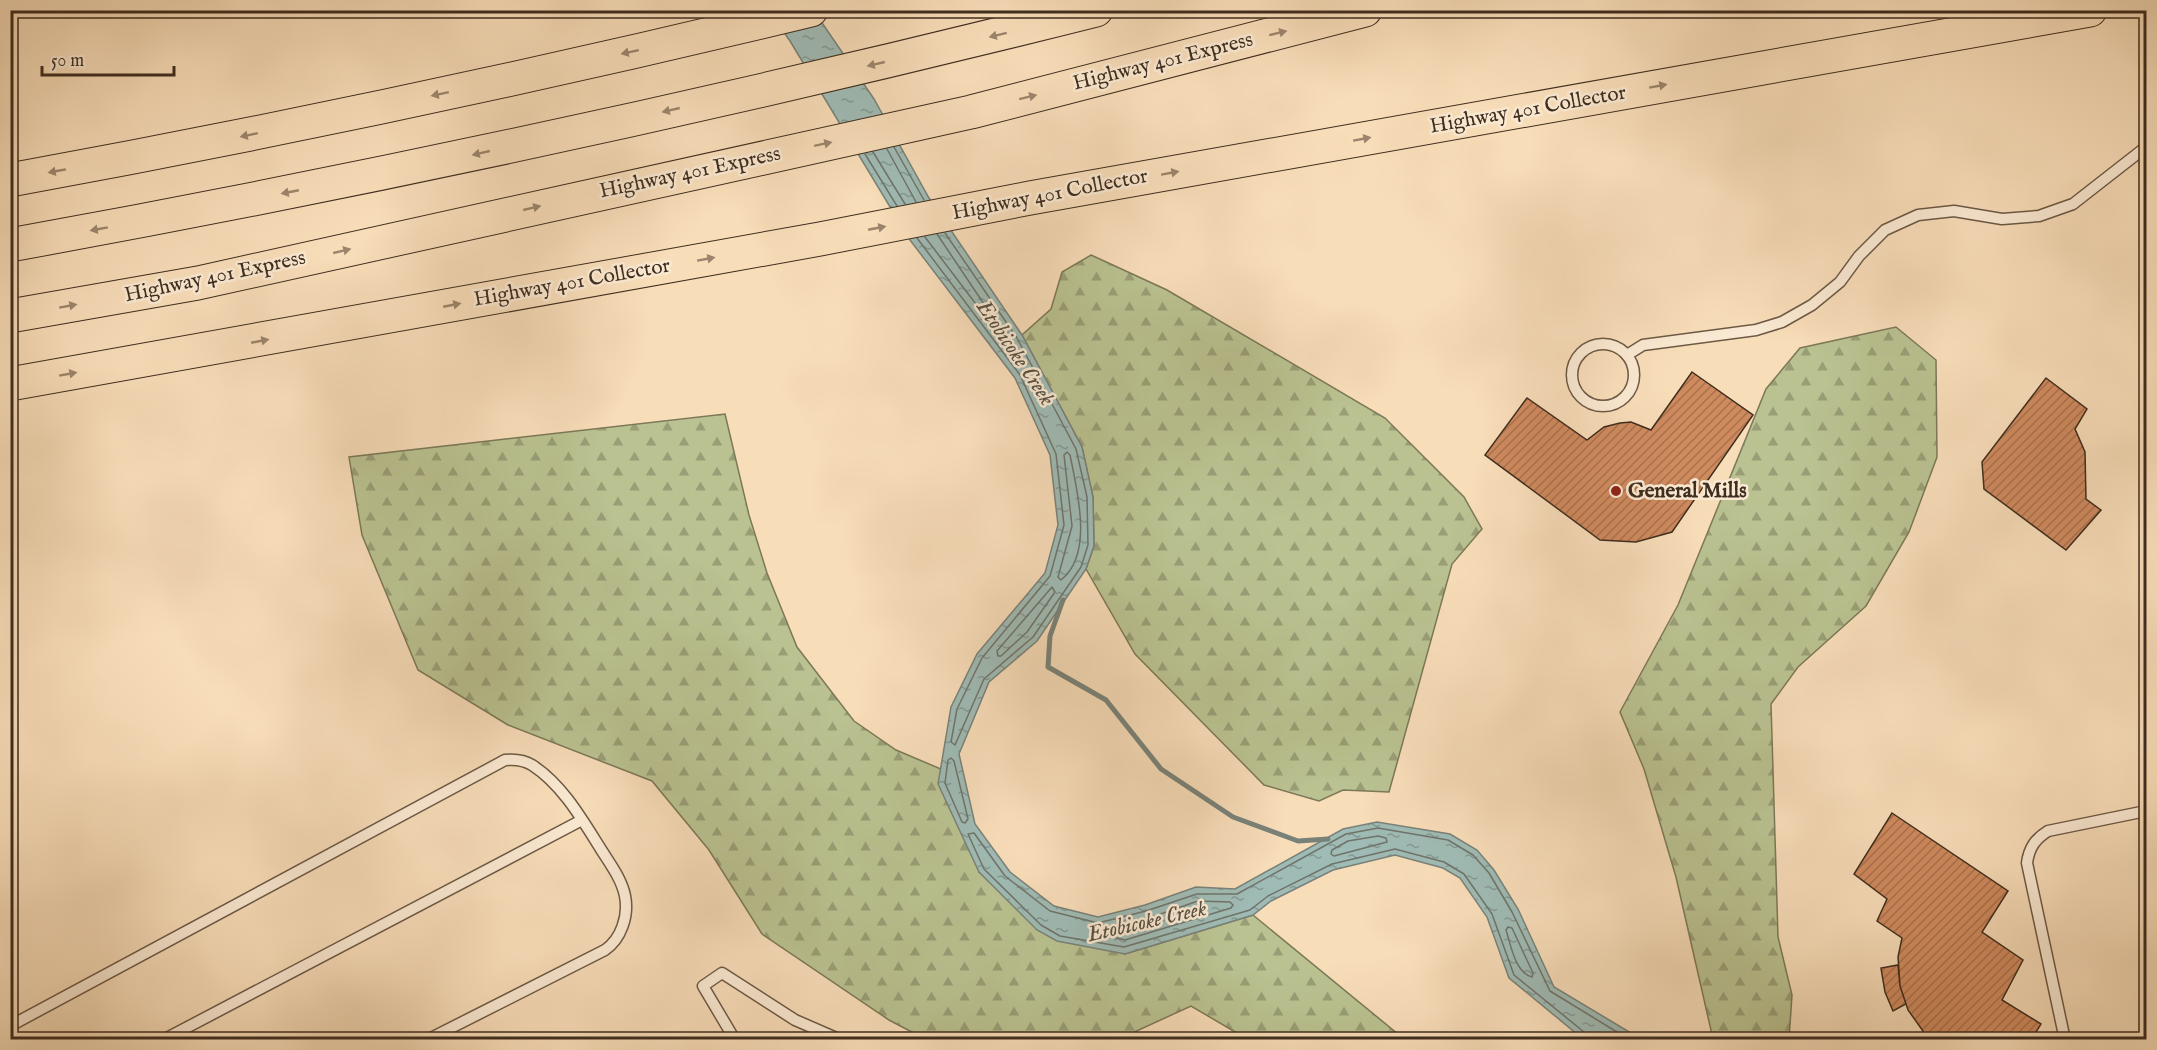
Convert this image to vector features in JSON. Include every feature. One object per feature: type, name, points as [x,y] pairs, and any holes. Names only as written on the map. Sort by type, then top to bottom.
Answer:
[{"type":"highway","points":[[10,180],[196,146],[687,40],[811,10]]},
{"type":"highway","points":[[10,245],[189,213],[445,161],[933,51],[1096,10]]},
{"type":"highway","name":"Highway 401 Express","points":[[10,316],[198,283],[971,112],[1365,10]]},
{"type":"highway","points":[[1770,66],[1973,10]]},
{"type":"highway","name":"Highway 401 Collector","points":[[10,384],[820,239],[1030,198],[2090,10]]},
{"type":"lane","points":[[1627,355],[1643,345],[1756,330],[1782,322],[1812,305],[1839,282],[1859,255],[1885,230],[1918,215],[1945,212],[2002,219],[2039,216],[2073,204],[2146,147]]},
{"type":"lane","points":[[1600,344],[1620,349],[1627,355],[1634,374],[1628,393],[1611,405],[1591,403],[1582,397],[1572,380],[1572,370],[1582,352],[1590,346],[1600,344]]},
{"type":"lane","points":[[10,1026],[505,760],[518,759],[531,764],[551,781],[582,820],[620,880],[625,896],[626,911],[622,926],[613,944],[427,1040]]},
{"type":"lane","points":[[2065,1040],[2027,863],[2028,853],[2039,836],[2048,831],[2146,811]]},
{"type":"lane","points":[[163,1040],[582,820]]},
{"type":"lane","points":[[735,1040],[703,986],[722,973],[795,1020],[840,1040]]},
{"type":"green space","points":[[1091,255],[1167,290],[1385,418],[1464,497],[1482,529],[1452,564],[1389,792],[1343,790],[1319,801],[1264,785],[1135,654],[1086,569],[1094,546],[1093,497],[1082,447],[1022,335],[1051,309],[1062,272]]},
{"type":"green space","points":[[1896,327],[1936,360],[1937,457],[1909,532],[1866,606],[1798,667],[1771,704],[1778,937],[1792,995],[1789,1039],[1713,1039],[1676,877],[1644,769],[1620,712],[1678,605],[1766,389],[1800,348]]},
{"type":"green space","points":[[725,414],[749,515],[767,573],[797,647],[854,721],[896,750],[955,775],[979,872],[1125,954],[1253,915],[1404,1039],[1247,1039],[1191,1006],[1117,1040],[925,1039],[889,1020],[762,934],[709,850],[652,781],[508,725],[418,670],[362,535],[349,457]]},
{"type":"water","name":"Etobicoke Creek","points":[[769,11],[814,11],[874,99],[929,198],[1022,335],[1082,447],[1093,497],[1094,546],[1086,569],[1037,641],[989,682],[959,754],[975,824],[1010,872],[1054,906],[1098,917],[1145,905],[1196,887],[1235,889],[1343,829],[1377,822],[1450,834],[1477,850],[1494,870],[1518,909],[1554,987],[1641,1039],[1583,1039],[1509,978],[1487,917],[1460,878],[1443,868],[1395,855],[1333,870],[1271,901],[1253,915],[1125,954],[1057,941],[1037,930],[979,872],[938,784],[951,707],[977,654],[1045,573],[1058,525],[1050,455],[1015,378],[910,240],[790,41]]},
{"type":"building","name":"General Mills","points":[[1692,372],[1753,415],[1672,532],[1636,542],[1600,540],[1485,455],[1527,398],[1587,440],[1604,427],[1620,423],[1631,422],[1651,430]]},
{"type":"building","points":[[2046,378],[2087,409],[2075,429],[2085,452],[2086,499],[2101,510],[2066,550],[1984,489],[1982,462]]},
{"type":"building","points":[[1892,813],[2008,891],[1982,932],[2023,960],[2002,1000],[2041,1024],[2031,1040],[1916,1040],[1923,1031],[1908,1010],[1900,986],[1898,957],[1902,938],[1877,921],[1887,899],[1854,874]]},
{"type":"building","points":[[1898,965],[1900,986],[1906,1004],[1893,1011],[1885,992],[1881,968]]},
{"type":"waterway","points":[[1063,600],[1050,636],[1048,667],[1106,700],[1161,769],[1233,817],[1298,841],[1328,839]]},
{"type":"place","name":"General Mills","points":[[1616,491]]}]
